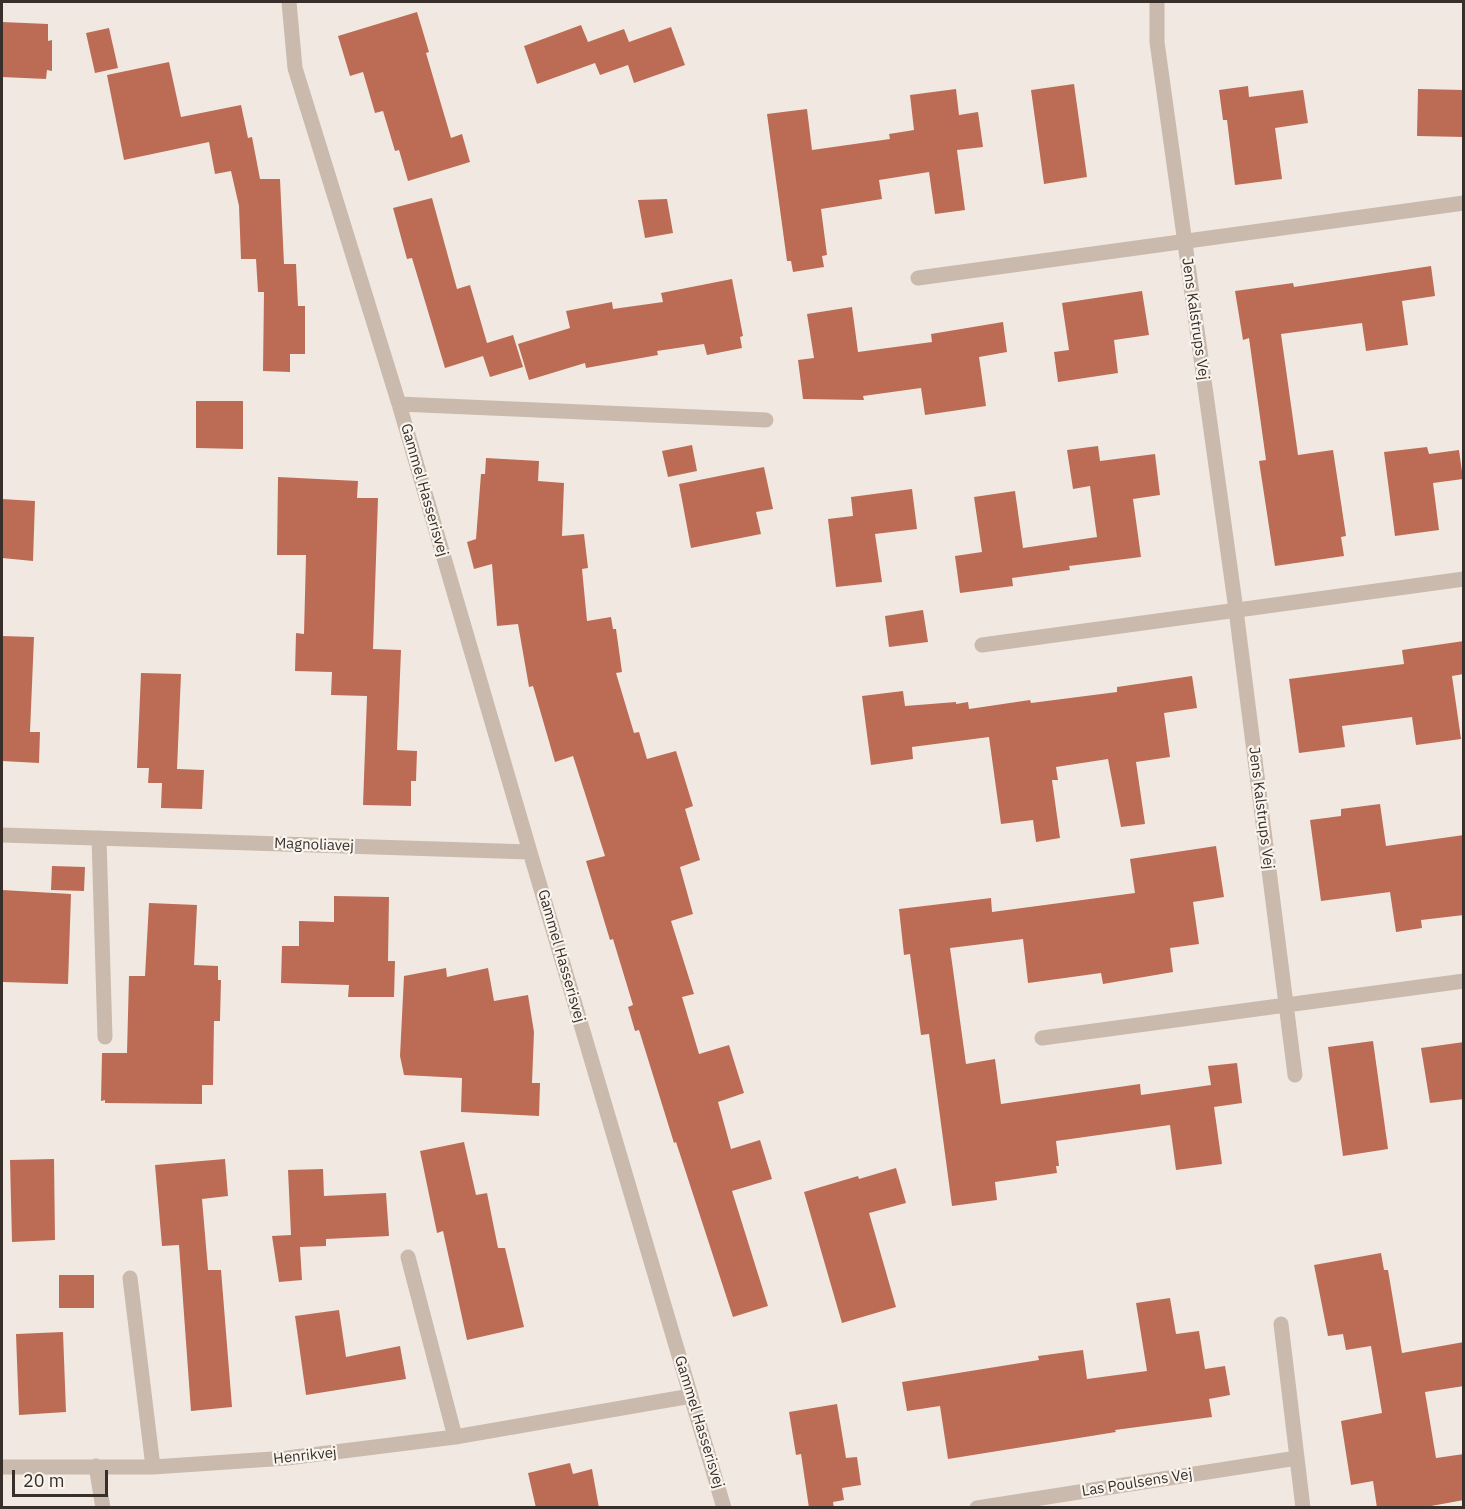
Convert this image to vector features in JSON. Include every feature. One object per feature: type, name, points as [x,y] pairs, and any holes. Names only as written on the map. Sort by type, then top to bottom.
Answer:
[{"type":"street","name":"Gammel Hasserisvej","points":[[289,2],[295,68],[399,404],[724,1508]]},
{"type":"street","name":"Jens Kalstrups Vej","points":[[1157,2],[1157,42],[1236,610],[1294,1075]]},
{"type":"street","name":"Jens Kalstrups Vej","points":[[918,278],[1464,203]]},
{"type":"street","name":"Gammel Hasserisvej","points":[[399,404],[766,420]]},
{"type":"street","points":[[982,645],[1464,579]]},
{"type":"street","name":"Magnoliavej","points":[[2,835],[530,852]]},
{"type":"street","points":[[99,838],[105,1037]]},
{"type":"street","points":[[1042,1038],[1464,981]]},
{"type":"street","points":[[408,1257],[455,1437]]},
{"type":"street","points":[[130,1278],[153,1467]]},
{"type":"street","points":[[1281,1324],[1303,1508]]},
{"type":"street","name":"Henrikvej","points":[[2,1467],[153,1467],[287,1458],[455,1437],[691,1396]]},
{"type":"street","name":"Las Poulsens Vej","points":[[978,1508],[1297,1458]]},
{"type":"street","points":[[96,1466],[103,1508]]},
{"type":"building","points":[[417,12],[429,52],[426,53],[451,138],[462,134],[470,162],[408,181],[399,150],[395,151],[383,111],[375,113],[363,72],[350,76],[338,36]]},
{"type":"building","points":[[2,22],[48,24],[48,41],[52,40],[52,71],[47,70],[46,79],[2,77]]},
{"type":"building","points":[[581,25],[588,42],[624,29],[629,42],[671,27],[685,65],[634,83],[628,65],[600,75],[595,63],[537,84],[524,46]]},
{"type":"building","points":[[109,28],[118,68],[95,73],[86,33]]},
{"type":"building","points":[[169,62],[181,117],[241,105],[248,138],[252,137],[260,179],[280,179],[284,264],[296,264],[298,306],[305,306],[305,354],[290,354],[290,372],[263,371],[264,292],[258,292],[256,259],[241,259],[239,206],[231,171],[215,174],[209,142],[124,160],[107,75]]},
{"type":"building","points":[[1074,84],[1087,177],[1044,184],[1031,90]]},
{"type":"building","points":[[1248,86],[1249,97],[1303,90],[1308,123],[1275,128],[1282,179],[1235,185],[1227,120],[1223,120],[1219,90]]},
{"type":"building","points":[[956,89],[959,115],[978,112],[983,147],[957,150],[965,210],[935,214],[929,172],[879,180],[882,199],[821,209],[827,255],[822,256],[824,267],[793,272],[791,261],[787,261],[767,114],[807,109],[812,150],[890,139],[889,134],[914,130],[910,95]]},
{"type":"building","points":[[1418,89],[1464,90],[1464,137],[1417,136]]},
{"type":"building","points":[[432,198],[457,289],[470,285],[487,343],[513,335],[523,367],[490,377],[483,356],[445,368],[412,258],[407,259],[393,208]]},
{"type":"building","points":[[667,199],[673,233],[645,238],[638,200]]},
{"type":"building","points":[[1431,266],[1435,296],[1402,301],[1408,345],[1366,351],[1362,323],[1281,334],[1298,455],[1333,450],[1346,536],[1341,537],[1344,556],[1275,566],[1259,461],[1266,460],[1249,338],[1243,340],[1235,291],[1293,283],[1294,287]]},
{"type":"building","points":[[732,279],[743,336],[740,337],[742,348],[707,355],[704,344],[657,351],[658,355],[586,368],[585,363],[529,380],[518,344],[570,328],[566,311],[612,302],[613,309],[663,302],[661,293]]},
{"type":"building","points":[[1142,291],[1149,335],[1114,340],[1118,373],[1058,382],[1054,352],[1069,350],[1062,303]]},
{"type":"building","points":[[852,307],[858,352],[932,342],[931,334],[1003,322],[1007,352],[979,357],[986,406],[925,415],[921,388],[863,396],[864,400],[803,399],[798,360],[814,358],[807,314]]},
{"type":"building","points":[[196,401],[243,401],[243,449],[196,448]]},
{"type":"building","points":[[692,445],[697,471],[668,477],[662,451]]},
{"type":"building","points":[[1098,446],[1100,461],[1155,454],[1160,495],[1133,499],[1141,557],[1069,566],[1070,570],[1012,578],[1013,586],[960,593],[955,556],[982,552],[974,497],[1015,491],[1023,548],[1097,537],[1090,486],[1073,489],[1067,450]]},
{"type":"building","points":[[1427,447],[1429,454],[1459,450],[1463,479],[1433,483],[1439,530],[1395,536],[1384,452]]},
{"type":"building","points":[[486,458],[539,461],[538,481],[564,483],[562,536],[584,534],[588,568],[582,569],[587,621],[611,617],[613,629],[616,629],[622,672],[616,673],[634,733],[639,732],[647,759],[676,751],[693,806],[685,809],[700,860],[680,867],[693,914],[671,921],[694,994],[682,997],[699,1054],[729,1045],[744,1093],[718,1102],[731,1149],[760,1140],[772,1179],[732,1191],[768,1306],[733,1317],[676,1142],[674,1143],[639,1030],[635,1031],[628,1007],[633,1005],[586,861],[605,856],[573,756],[555,762],[533,686],[529,687],[518,624],[497,626],[492,564],[474,569],[467,542],[476,539],[481,474],[485,474]]},
{"type":"building","points":[[764,467],[773,509],[756,512],[761,534],[691,548],[679,484]]},
{"type":"building","points":[[278,477],[358,481],[357,498],[378,498],[373,649],[401,650],[397,750],[417,751],[416,781],[411,781],[411,806],[363,805],[367,696],[331,695],[332,672],[295,671],[296,633],[304,634],[306,555],[277,555]]},
{"type":"building","points":[[912,489],[917,529],[875,534],[882,582],[836,587],[828,519],[853,516],[851,497]]},
{"type":"building","points":[[2,499],[35,501],[33,561],[2,558]]},
{"type":"building","points":[[923,610],[928,642],[889,647],[885,616]]},
{"type":"building","points":[[2,636],[34,637],[30,732],[40,732],[39,763],[2,761]]},
{"type":"building","points":[[1464,641],[1464,674],[1452,676],[1461,739],[1416,745],[1412,717],[1342,726],[1345,747],[1299,753],[1289,679],[1404,664],[1402,650]]},
{"type":"building","points":[[141,673],[181,674],[177,769],[204,770],[202,809],[161,808],[162,783],[148,783],[149,768],[137,768]]},
{"type":"building","points":[[1192,676],[1197,708],[1164,713],[1170,757],[1136,762],[1145,824],[1121,827],[1108,759],[1056,767],[1058,780],[1052,780],[1060,838],[1036,842],[1033,820],[1001,824],[989,737],[912,747],[913,759],[871,765],[862,696],[903,691],[905,706],[968,702],[969,709],[1030,700],[1031,703],[1117,692],[1117,687]]},
{"type":"building","points":[[1380,804],[1386,846],[1464,835],[1464,915],[1421,920],[1422,928],[1396,932],[1390,892],[1321,901],[1310,820],[1341,816],[1341,809]]},
{"type":"building","points":[[1216,846],[1224,897],[1193,902],[1199,944],[1170,948],[1173,972],[1103,984],[1101,973],[1028,983],[1023,939],[950,948],[966,1064],[995,1059],[1001,1104],[1140,1084],[1141,1095],[1211,1085],[1208,1066],[1237,1063],[1242,1103],[1214,1107],[1222,1164],[1176,1170],[1170,1125],[1056,1141],[1059,1166],[1056,1166],[1057,1173],[995,1182],[997,1200],[952,1206],[929,1034],[921,1035],[910,954],[904,955],[899,909],[991,898],[992,912],[1135,893],[1130,859]]},
{"type":"building","points":[[52,866],[85,867],[84,891],[51,890]]},
{"type":"building","points":[[2,890],[71,894],[68,984],[2,982]]},
{"type":"building","points":[[334,896],[389,897],[388,961],[395,961],[394,997],[348,997],[349,985],[281,983],[282,946],[299,946],[299,921],[334,922]]},
{"type":"building","points":[[149,903],[197,905],[194,965],[218,966],[218,980],[221,980],[220,1021],[214,1021],[213,1085],[202,1085],[202,1104],[105,1103],[105,1100],[101,1101],[102,1053],[127,1053],[129,976],[145,976]]},
{"type":"building","points":[[446,968],[447,977],[488,968],[494,1001],[528,995],[534,1032],[532,1083],[540,1083],[539,1116],[461,1112],[462,1078],[404,1075],[400,1056],[404,976]]},
{"type":"building","points":[[1373,1041],[1388,1149],[1343,1156],[1328,1047]]},
{"type":"building","points":[[1464,1042],[1464,1099],[1430,1103],[1421,1048]]},
{"type":"building","points":[[464,1142],[476,1195],[487,1193],[498,1248],[505,1248],[524,1327],[467,1340],[443,1231],[437,1233],[420,1151]]},
{"type":"building","points":[[54,1159],[55,1240],[12,1242],[10,1160]]},
{"type":"building","points":[[225,1159],[228,1196],[202,1199],[208,1270],[221,1270],[232,1407],[191,1411],[179,1245],[162,1246],[155,1165]]},
{"type":"building","points":[[896,1168],[906,1203],[869,1213],[896,1307],[842,1323],[804,1192],[858,1176],[859,1179]]},
{"type":"building","points":[[323,1169],[324,1196],[386,1193],[389,1236],[326,1239],[326,1246],[300,1247],[302,1280],[279,1282],[272,1236],[291,1235],[288,1170]]},
{"type":"building","points":[[1381,1253],[1384,1270],[1388,1270],[1402,1353],[1464,1342],[1464,1386],[1425,1392],[1436,1458],[1464,1454],[1464,1500],[1420,1508],[1377,1508],[1373,1481],[1351,1485],[1341,1421],[1382,1413],[1371,1346],[1346,1350],[1343,1334],[1328,1336],[1314,1265]]},
{"type":"building","points":[[59,1275],[94,1275],[94,1308],[59,1308]]},
{"type":"building","points":[[1170,1298],[1176,1334],[1199,1331],[1205,1369],[1225,1366],[1230,1395],[1209,1399],[1212,1417],[1115,1430],[1116,1432],[948,1459],[940,1406],[907,1411],[902,1382],[1039,1360],[1038,1356],[1083,1350],[1087,1379],[1147,1371],[1136,1303]]},
{"type":"building","points":[[339,1310],[346,1357],[400,1346],[406,1379],[306,1395],[295,1316]]},
{"type":"building","points":[[63,1332],[66,1412],[19,1415],[16,1334]]},
{"type":"building","points":[[837,1404],[846,1458],[857,1457],[861,1485],[842,1488],[844,1500],[833,1502],[834,1508],[809,1508],[801,1454],[796,1455],[789,1412]]},
{"type":"building","points":[[570,1463],[573,1474],[592,1469],[599,1508],[536,1508],[528,1473]]}]
